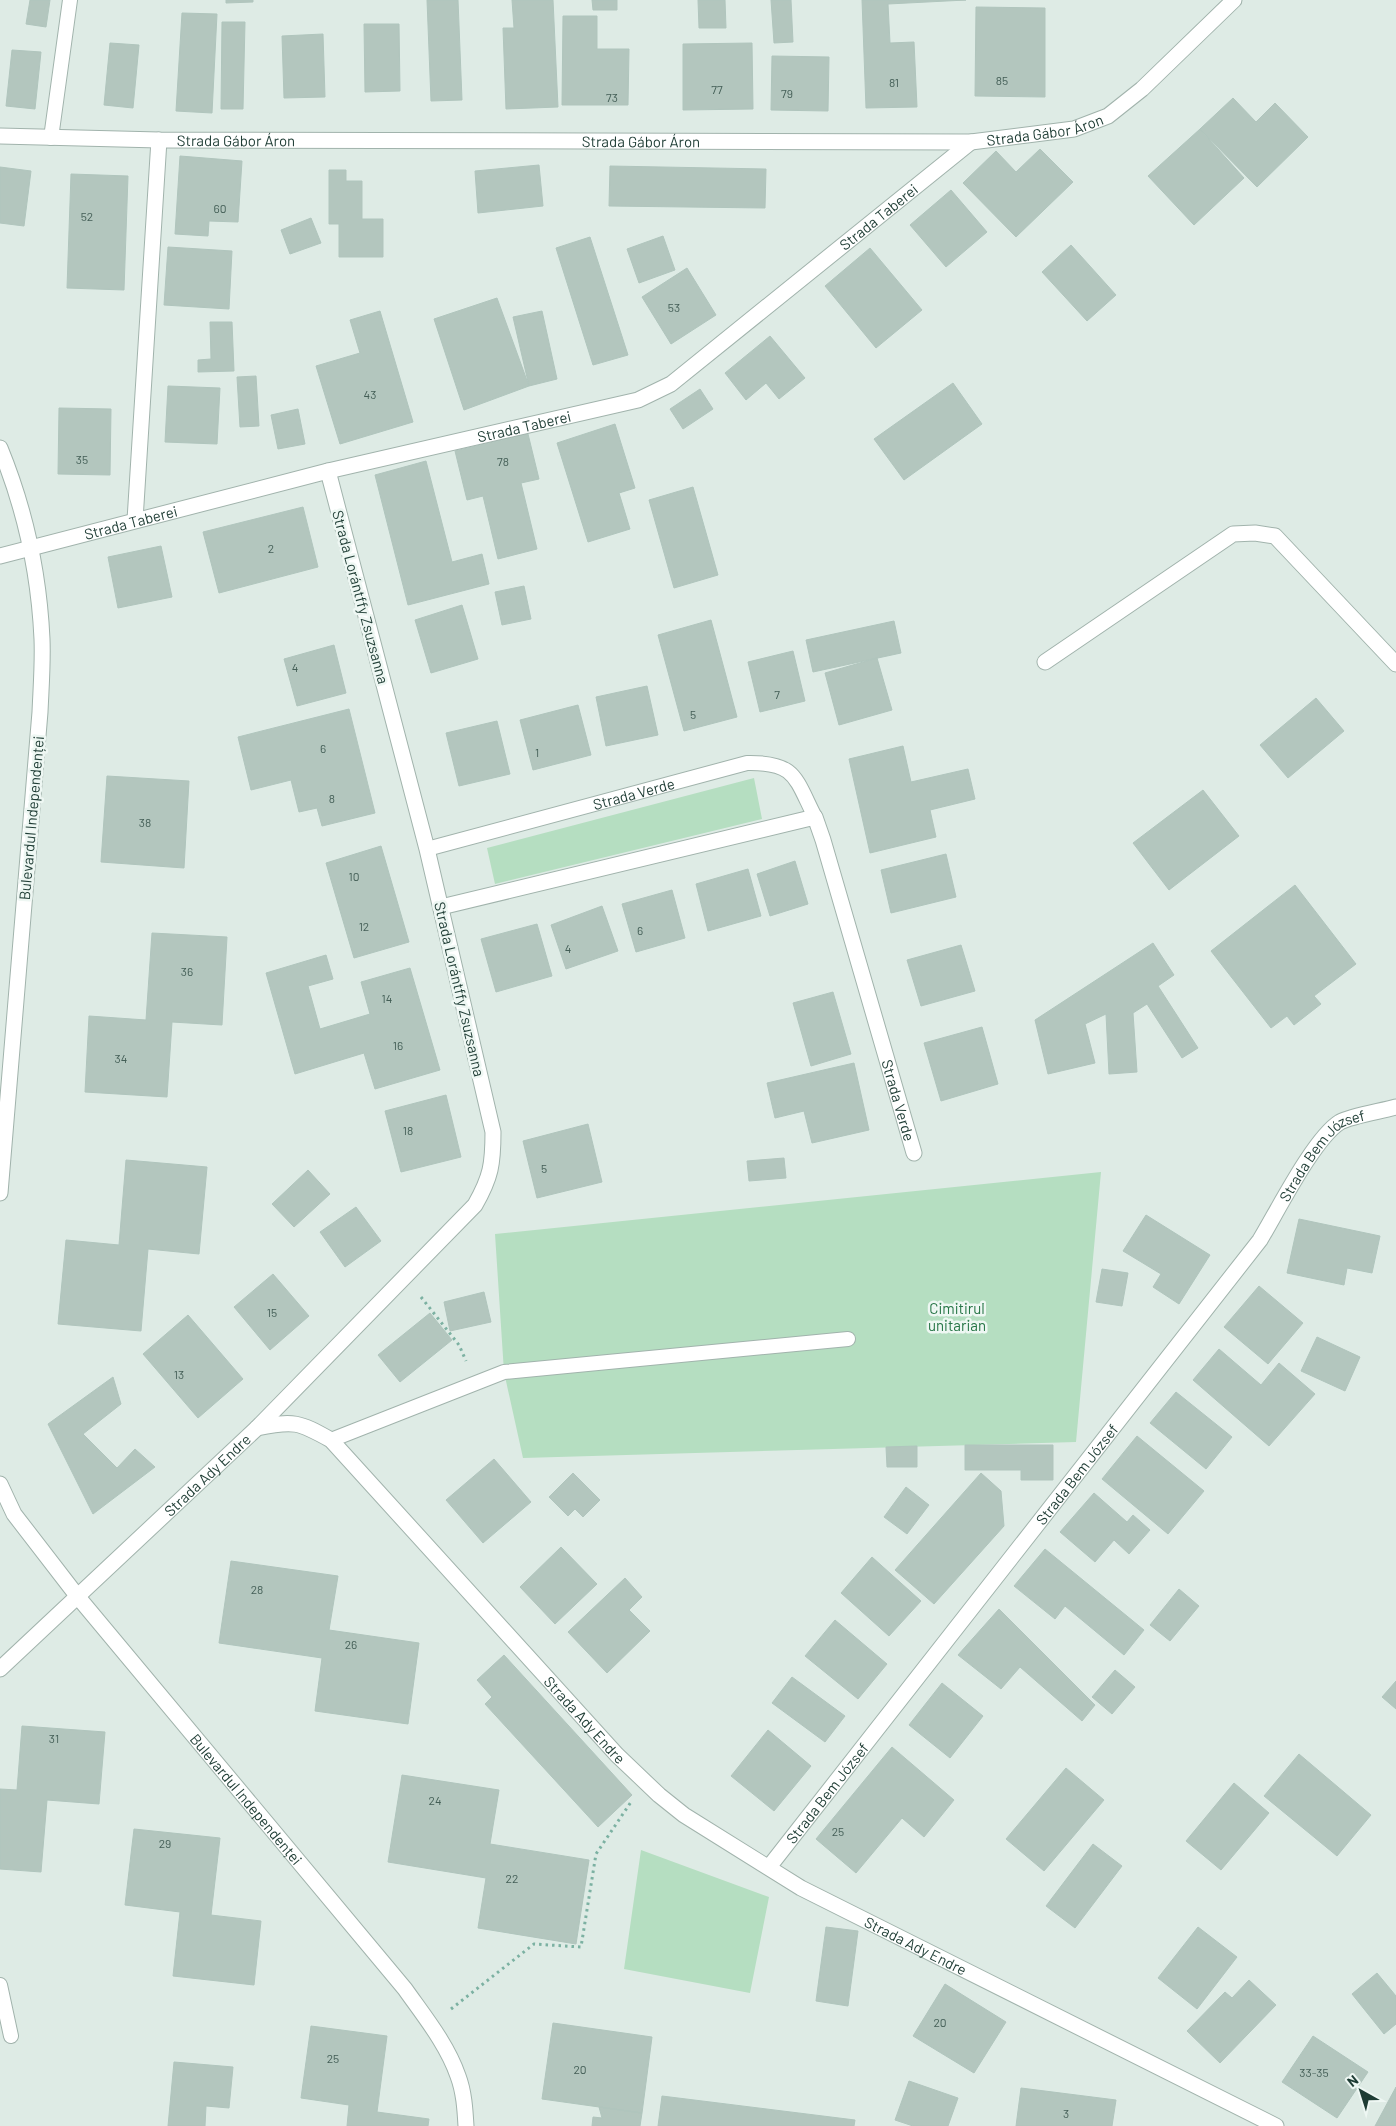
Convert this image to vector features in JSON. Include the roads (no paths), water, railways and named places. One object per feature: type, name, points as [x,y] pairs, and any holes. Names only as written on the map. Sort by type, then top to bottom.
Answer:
[{"type":"street","name":"Strada Gábor Áron","points":[[0,136],[159,140],[972,142],[1074,129],[1108,116],[1142,89],[1234,0]]},
{"type":"street","points":[[135,520],[159,140]]},
{"type":"street","name":"Strada Taberei","points":[[0,556],[328,471],[638,400],[671,384],[972,142]]},
{"type":"street","name":"Bulevardul Independenței","points":[[0,448],[31,547],[36,576],[42,640],[40,712],[0,1193]]},
{"type":"street","name":"Strada Lorántffy Zsuzsanna","points":[[257,1428],[475,1205],[487,1184],[493,1159],[493,1132],[441,907],[328,471]]},
{"type":"street","points":[[1045,662],[1234,534],[1255,533],[1275,536],[1396,664]]},
{"type":"street","points":[[441,907],[815,817]]},
{"type":"street","name":"Strada Verde","points":[[815,817],[914,1153]]},
{"type":"street","name":"Strada Bem József","points":[[769,1867],[1260,1240],[1313,1152],[1326,1134],[1341,1122],[1396,1107]]},
{"type":"street","name":"Strada Ady Endre","points":[[0,1669],[257,1428],[284,1422],[306,1425],[331,1440],[617,1755],[684,1814],[810,1892],[1276,2126]]},
{"type":"street","name":"Bulevardul Independenței","points":[[0,1484],[14,1514],[78,1597],[405,1989],[431,2026],[449,2055],[459,2076],[464,2098],[466,2126]]},
{"type":"lane","points":[[51,138],[70,0]]},
{"type":"lane","name":"Strada Verde","points":[[427,849],[747,763],[768,763],[784,767],[795,780],[815,817]]},
{"type":"lane","points":[[331,1440],[504,1372],[848,1339]]},
{"type":"lane","points":[[0,1985],[11,2036]]},
{"type":"park label","name":"Cimitirul unitarian","points":[[957,1316]]}]
